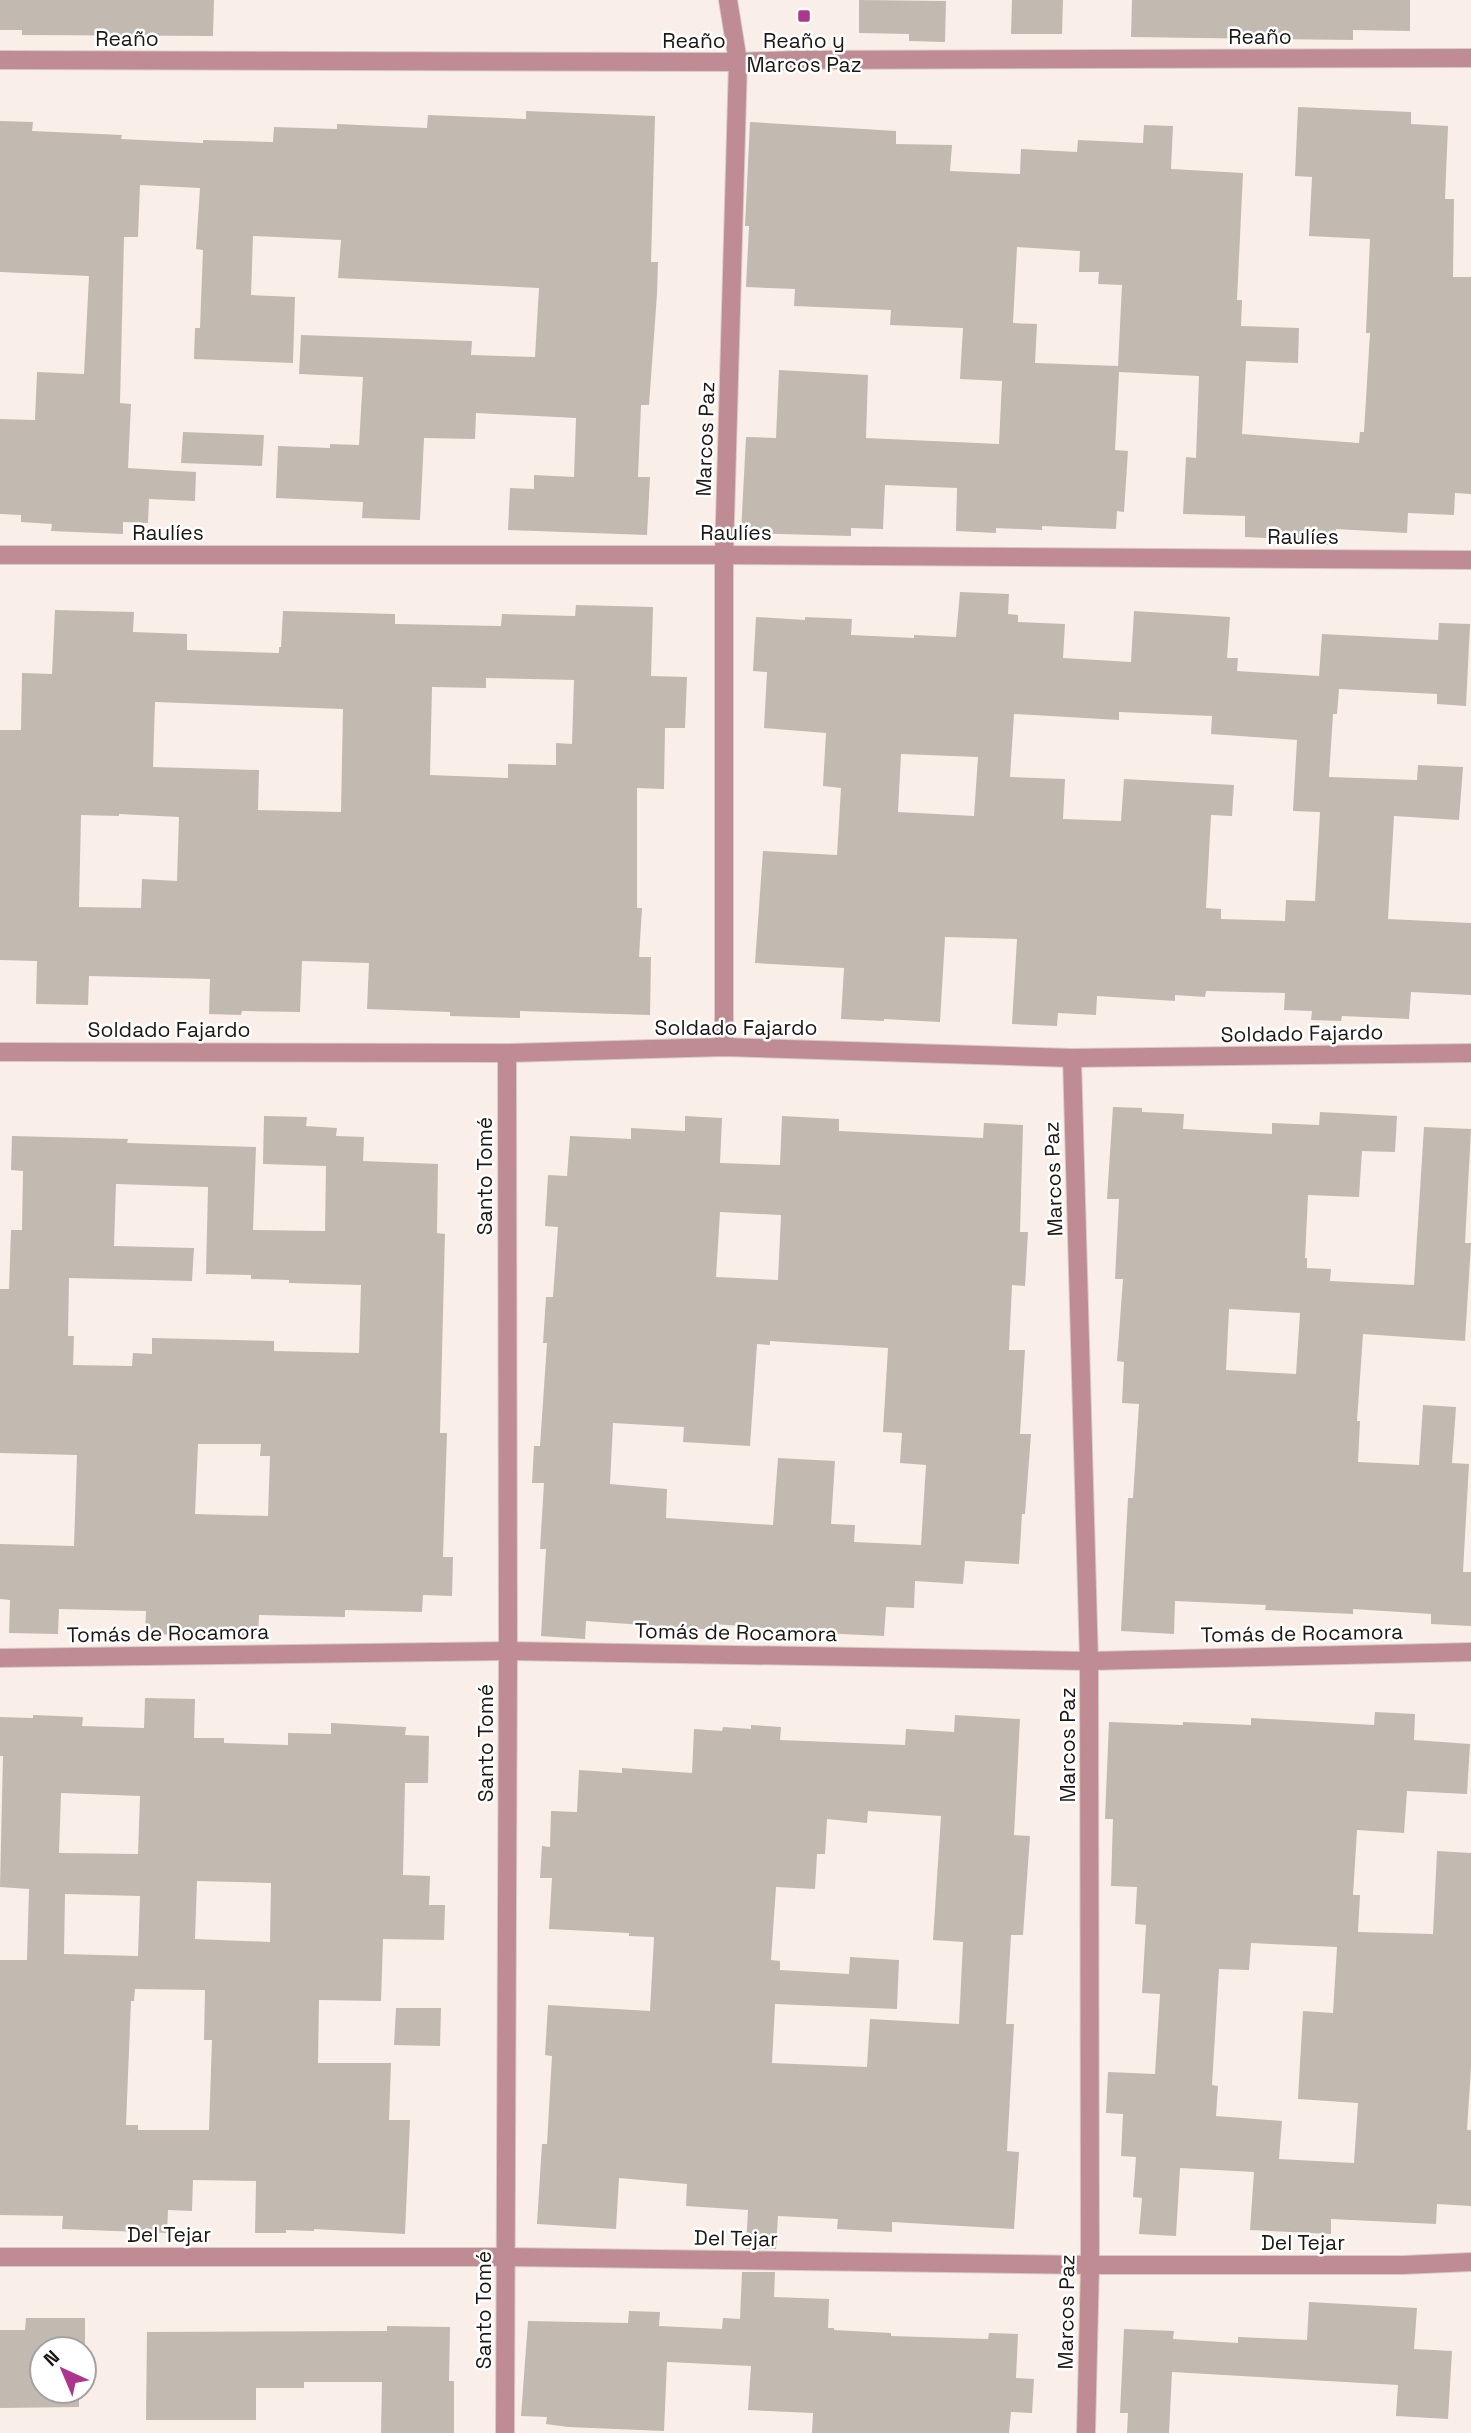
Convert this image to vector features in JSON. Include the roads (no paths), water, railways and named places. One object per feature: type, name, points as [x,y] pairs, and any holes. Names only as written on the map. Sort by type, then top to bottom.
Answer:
[{"type":"street","name":"Marcos Paz","points":[[724,1047],[724,555],[738,62],[728,0]]},
{"type":"street","name":"Reaño","points":[[0,60],[738,62],[1471,58]]},
{"type":"street","name":"Raulíes","points":[[0,555],[724,555],[1471,560]]},
{"type":"street","name":"Soldado Fajardo","points":[[0,1052],[507,1053],[724,1047],[1072,1058],[1471,1054]]},
{"type":"street","name":"Santo Tomé","points":[[505,2433],[507,1053]]},
{"type":"street","name":"Marcos Paz","points":[[1072,1058],[1089,1661],[1090,2265],[1086,2433]]},
{"type":"street","name":"Tomás de Rocamora","points":[[0,1658],[508,1651],[1089,1661],[1471,1652]]},
{"type":"street","name":"Del Tejar","points":[[0,2257],[506,2258],[1090,2265],[1403,2265],[1471,2262]]},
{"type":"place","name":"Reaño y Marcos Paz","points":[[804,16]]}]
